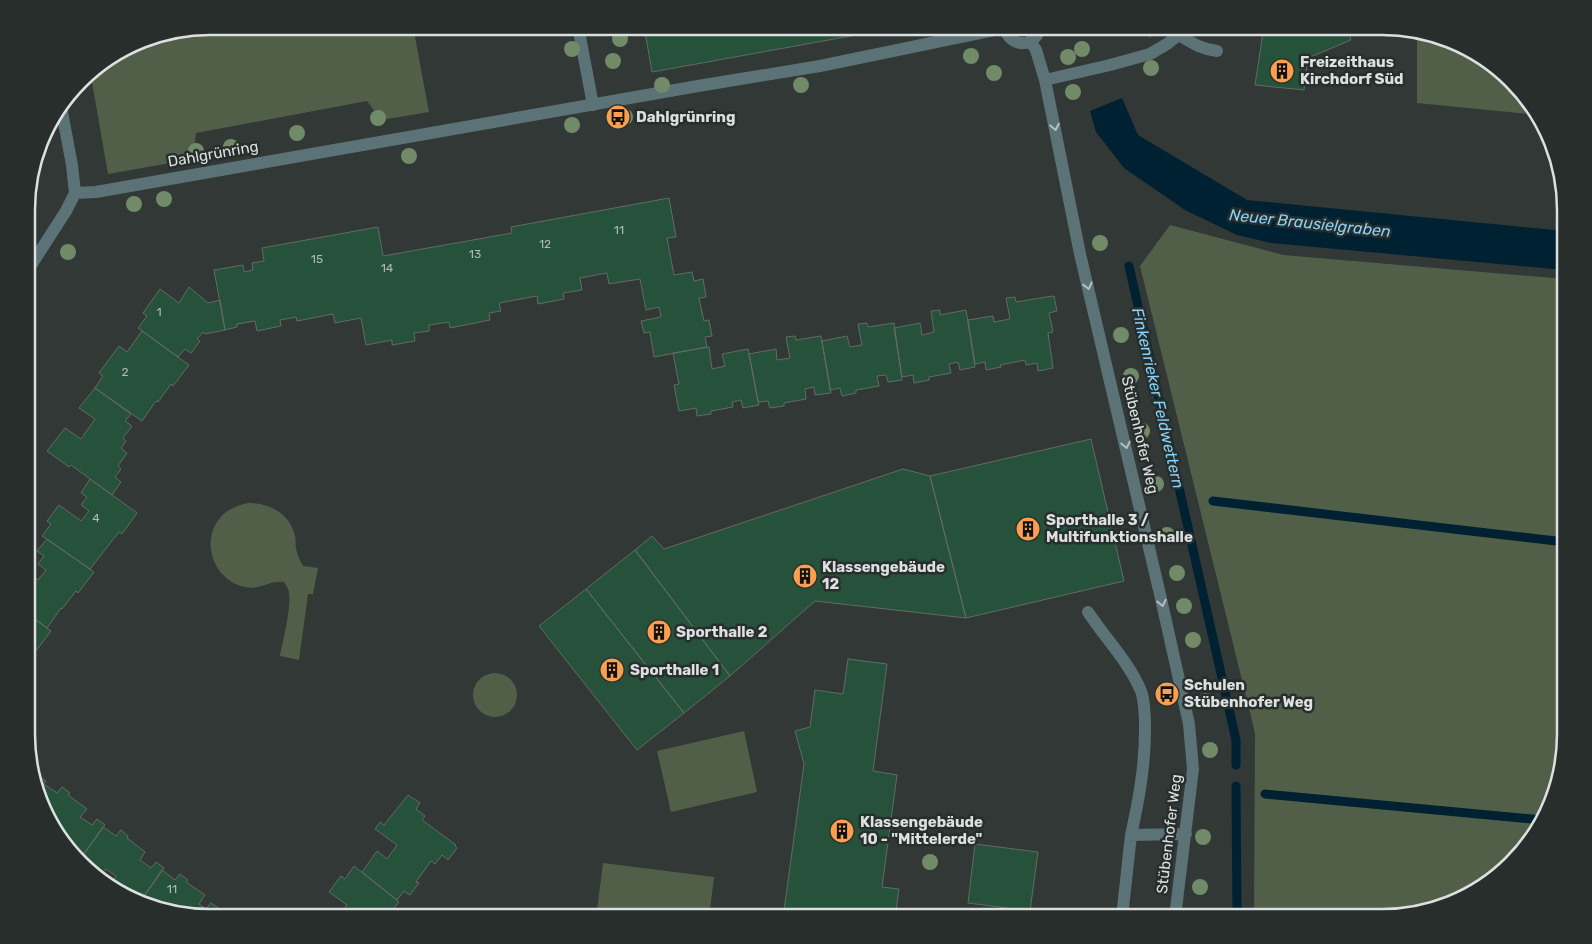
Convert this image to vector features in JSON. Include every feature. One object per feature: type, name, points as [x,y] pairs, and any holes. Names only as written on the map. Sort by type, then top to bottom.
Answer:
[{"type":"street","points":[[580,35],[593,105]]},
{"type":"street","name":"Dahlgrünring","points":[[74,194],[96,192],[820,66],[966,35]]},
{"type":"street","points":[[1007,35],[1011,40],[1024,44],[1037,35]]},
{"type":"street","points":[[1045,80],[1150,54],[1179,35],[1199,47],[1216,51]]},
{"type":"street","name":"Stübenhofer Weg","points":[[1030,41],[1036,50],[1045,80],[1080,254],[1160,590],[1189,724],[1193,769],[1176,909]]},
{"type":"street","points":[[35,259],[66,211],[74,194],[72,165],[63,114]]},
{"type":"street","points":[[1088,612],[1104,636],[1128,665],[1142,693],[1145,718],[1145,760],[1141,793],[1131,835],[1123,909]]},
{"type":"street","points":[[1131,835],[1186,834]]},
{"type":"green space","points":[[415,35],[429,112],[381,120],[367,101],[196,133],[193,159],[108,174],[92,81],[103,71],[132,53],[154,44],[187,36]]},
{"type":"green space","points":[[1417,39],[1449,48],[1470,58],[1506,86],[1529,114],[1417,103]]},
{"type":"green space","points":[[1170,225],[1283,255],[1557,278],[1556,757],[1544,801],[1534,822],[1506,858],[1470,886],[1438,900],[1394,909],[1254,909],[1255,733],[1140,266]]},
{"type":"green space","points":[[248,503],[271,507],[283,515],[292,528],[297,553],[303,566],[318,568],[313,594],[308,594],[299,660],[280,656],[289,603],[288,589],[284,582],[252,588],[238,585],[220,571],[211,552],[213,531],[218,521],[229,510]]},
{"type":"green space","points":[[495,673],[507,677],[513,683],[517,695],[513,707],[507,713],[495,717],[483,713],[477,707],[473,695],[477,683],[483,677]]},
{"type":"green space","points":[[744,731],[757,792],[671,812],[657,751]]},
{"type":"green space","points":[[603,863],[714,877],[710,909],[597,909]]},
{"type":"water","name":"Neuer Brausielgraben","points":[[1122,98],[1138,135],[1247,200],[1557,230],[1557,269],[1271,243],[1237,235],[1185,210],[1124,168],[1096,132],[1090,111]]},
{"type":"building","points":[[646,35],[856,35],[652,72]]},
{"type":"building","name":"Freizeithaus Kirchdorf Süd","points":[[1263,35],[1350,35],[1351,40],[1308,58],[1304,90],[1255,85]]},
{"type":"building","points":[[669,198],[676,237],[667,238],[674,275],[692,272],[694,281],[703,279],[706,297],[699,298],[704,321],[709,320],[712,336],[705,337],[707,347],[654,357],[650,332],[644,333],[641,321],[661,317],[659,307],[646,310],[640,279],[609,284],[607,273],[580,278],[582,290],[563,293],[564,299],[538,304],[537,296],[499,303],[501,311],[489,313],[490,320],[450,328],[449,322],[429,325],[429,331],[414,333],[415,341],[392,345],[392,340],[366,345],[361,318],[335,323],[333,314],[297,321],[296,317],[280,320],[281,326],[257,331],[255,321],[237,324],[237,327],[225,330],[214,270],[243,265],[244,272],[253,270],[252,263],[264,261],[262,248],[378,227],[383,256],[512,233],[511,227]]},
{"type":"building","points":[[189,287],[208,303],[220,300],[225,330],[205,334],[203,332],[197,339],[200,341],[191,353],[185,349],[178,357],[138,328],[147,316],[143,313],[160,289],[179,303]]},
{"type":"building","points":[[1054,296],[1057,311],[1049,313],[1053,332],[1048,333],[1053,368],[1038,371],[1037,363],[1026,365],[1025,360],[986,370],[985,362],[975,364],[968,320],[993,316],[994,322],[1010,319],[1006,298],[1015,297],[1016,302]]},
{"type":"building","points":[[940,310],[940,315],[966,310],[975,367],[960,370],[958,362],[949,364],[951,373],[929,377],[929,380],[914,383],[913,375],[902,377],[894,328],[920,323],[922,335],[934,332],[931,311]]},
{"type":"building","points":[[867,323],[868,327],[894,323],[902,380],[888,382],[886,375],[877,376],[879,386],[856,390],[856,393],[842,396],[840,388],[830,390],[822,341],[847,336],[850,347],[862,345],[858,324]]},
{"type":"building","points":[[142,331],[189,365],[173,386],[171,384],[158,402],[156,401],[142,421],[95,388],[103,376],[99,373],[119,346],[127,352]]},
{"type":"building","points":[[795,336],[796,340],[821,336],[831,393],[815,395],[814,387],[805,389],[806,399],[770,408],[768,401],[758,402],[749,354],[776,349],[777,360],[790,358],[786,337]]},
{"type":"building","points":[[709,347],[712,369],[725,366],[722,354],[748,349],[759,405],[743,408],[741,400],[732,402],[733,407],[697,416],[696,408],[679,411],[674,385],[679,384],[673,353]]},
{"type":"building","points":[[95,388],[131,414],[125,421],[132,426],[123,438],[126,441],[121,448],[127,453],[118,466],[121,469],[115,477],[121,482],[112,495],[71,465],[69,467],[47,451],[65,428],[81,439],[95,419],[79,408]]},
{"type":"building","name":"Sporthalle 3 / Multifunktionshalle","points":[[1091,439],[1124,581],[966,618],[930,476]]},
{"type":"building","name":"Klassengebäude 12","points":[[903,469],[930,476],[966,618],[815,601],[730,676],[635,550],[652,536],[664,549]]},
{"type":"building","points":[[90,479],[137,513],[122,534],[119,532],[90,569],[42,536],[51,524],[47,521],[59,505],[81,521],[89,511],[81,505],[87,497],[81,493]]},
{"type":"building","points":[[47,539],[94,572],[78,593],[76,591],[61,608],[47,628],[35,619],[35,578],[38,580],[46,570],[38,564],[44,556],[37,551]]},
{"type":"building","name":"Sporthalle 2","points":[[635,550],[730,676],[684,713],[586,589]]},
{"type":"building","name":"Sporthalle 1","points":[[586,589],[684,713],[637,750],[539,626]]},
{"type":"building","points":[[35,619],[51,631],[35,652]]},
{"type":"building","name":"Klassengebäude 10 - \"Mittelerde\"","points":[[848,659],[887,664],[873,771],[897,775],[882,887],[899,889],[896,909],[784,909],[804,764],[795,731],[810,727],[815,690],[843,694]]},
{"type":"building","points":[[41,777],[46,781],[43,785]]},
{"type":"building","points":[[44,784],[57,793],[62,787],[70,793],[68,795],[87,809],[80,817],[92,825],[97,819],[105,825],[83,855],[58,822]]},
{"type":"building","points":[[408,795],[420,803],[416,809],[425,816],[422,820],[456,845],[457,848],[448,860],[442,855],[435,864],[431,861],[416,882],[419,883],[410,895],[404,891],[397,900],[362,872],[377,851],[387,859],[397,845],[375,829],[380,822],[384,825]]},
{"type":"building","points":[[103,827],[116,836],[121,830],[128,836],[127,838],[145,852],[140,860],[151,868],[156,862],[164,868],[144,896],[122,886],[113,880],[116,876],[106,869],[103,873],[83,855]]},
{"type":"building","points":[[975,844],[1038,852],[1030,909],[1014,909],[968,903]]},
{"type":"building","points":[[354,866],[399,902],[394,909],[344,909],[347,905],[329,892],[341,876],[345,879]]},
{"type":"building","points":[[162,870],[175,880],[180,874],[188,880],[186,882],[205,895],[199,904],[206,909],[187,908],[144,896]]},
{"type":"building","points":[[211,903],[220,909],[206,909]]},
{"type":"waterway","name":"Finkenrieker Feldwettern","points":[[1129,266],[1236,740],[1236,765]]},
{"type":"waterway","points":[[1213,501],[1557,541]]},
{"type":"waterway","name":"Finkenrieker Feldwettern","points":[[1236,786],[1237,909]]},
{"type":"waterway","points":[[1265,794],[1535,819]]},
{"type":"place","name":"Freizeithaus Kirchdorf Süd","points":[[1282,71]]},
{"type":"place","name":"Dahlgrünring","points":[[618,117]]},
{"type":"place","name":"Sporthalle 3 / Multifunktionshalle","points":[[1028,529]]},
{"type":"place","name":"Klassengebäude 12","points":[[805,576]]},
{"type":"place","name":"Sporthalle 2","points":[[659,632]]},
{"type":"place","name":"Sporthalle 1","points":[[612,670]]},
{"type":"place","name":"Schulen Stübenhofer Weg","points":[[1167,694]]},
{"type":"place","name":"Klassengebäude 10 - \"Mittelerde\"","points":[[842,831]]}]
